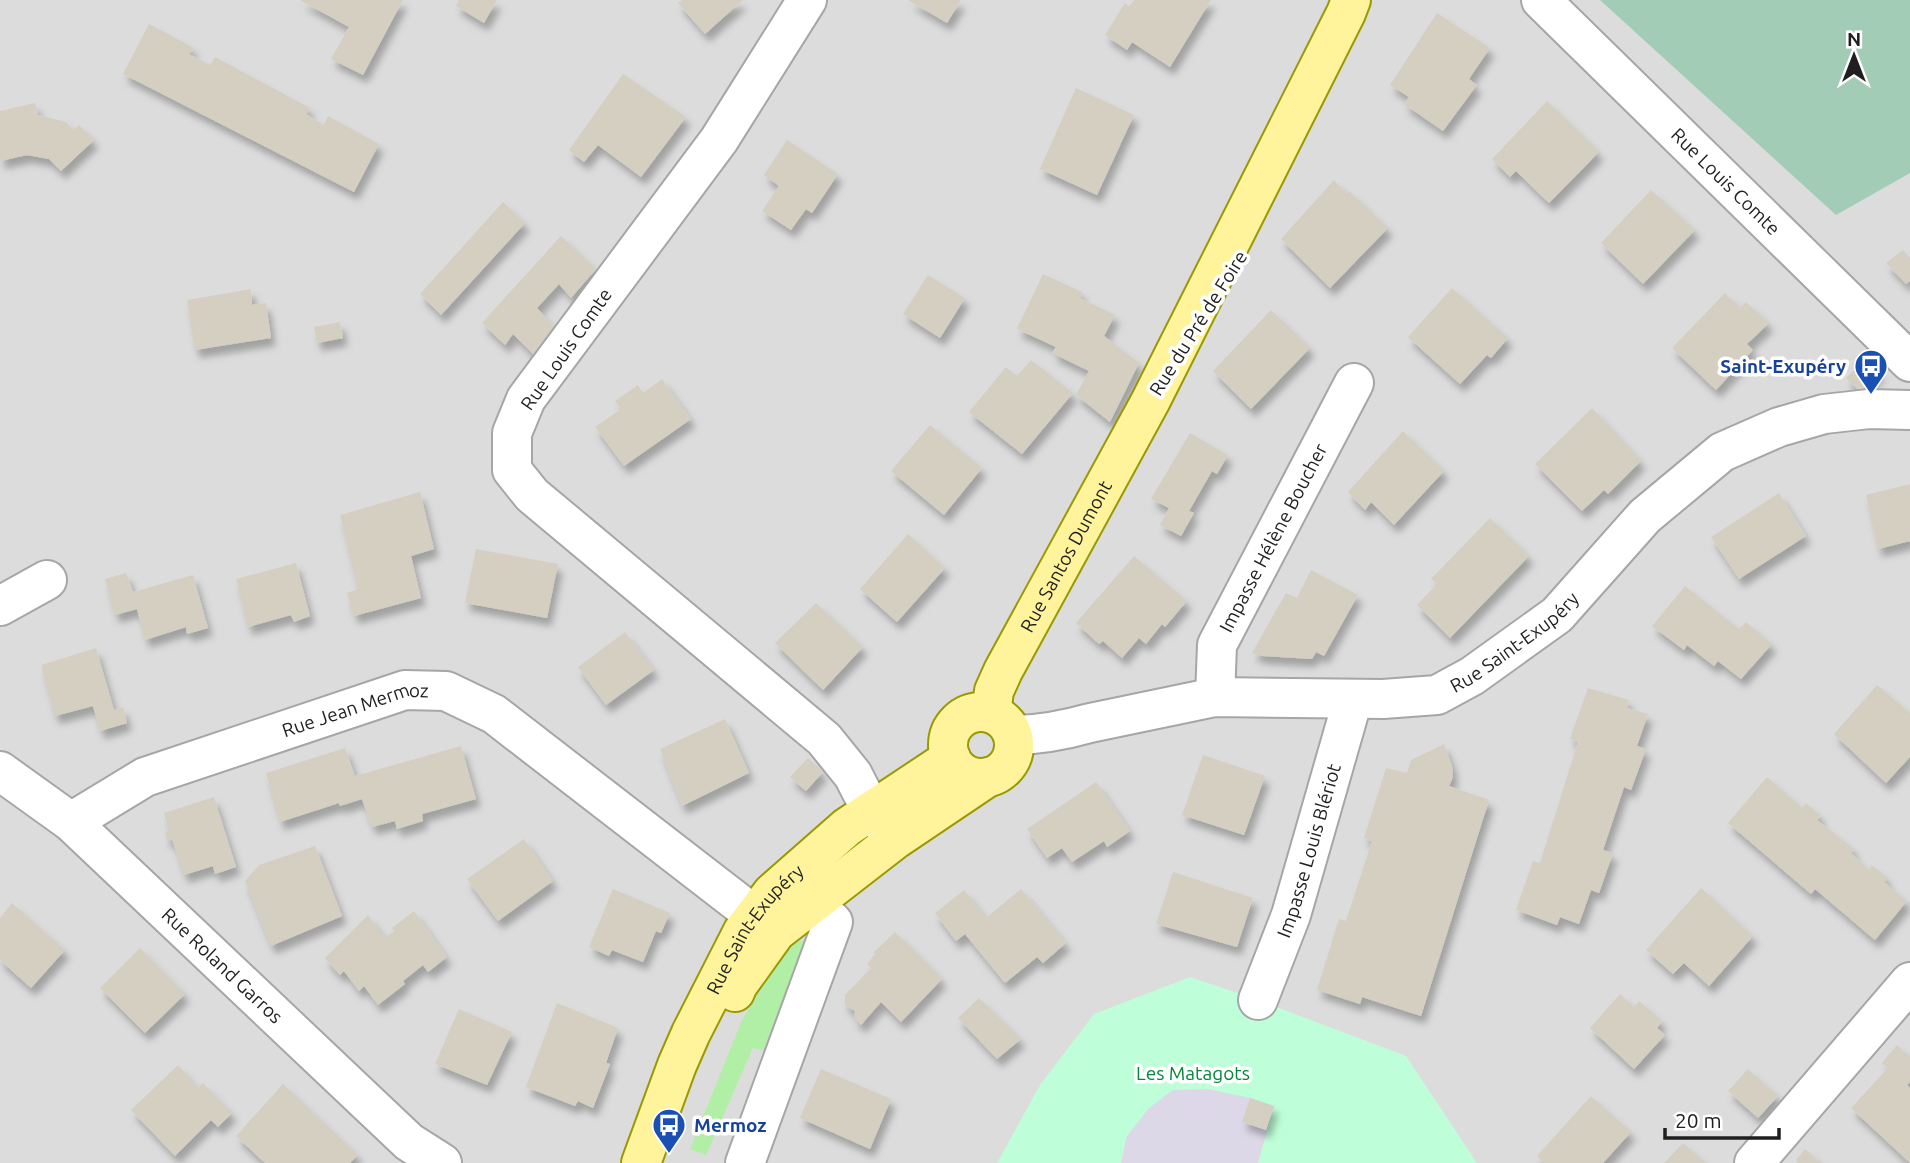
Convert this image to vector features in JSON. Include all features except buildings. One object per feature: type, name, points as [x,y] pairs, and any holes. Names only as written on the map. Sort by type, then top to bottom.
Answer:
[{"type":"main road","name":"Rue du Pré de Foire","points":[[1150,402],[1351,0]]},
{"type":"main road","name":"Rue du Pré de Foire","points":[[1150,402],[1281,188],[1378,0]]},
{"type":"main road","name":"Rue Santos Dumont","points":[[1002,724],[994,691],[1003,671],[1150,402]]},
{"type":"main road","points":[[979,712],[1002,724],[1014,746],[1007,766],[988,777],[973,776],[960,769],[951,758],[948,746],[950,733],[957,723],[967,715],[979,712]]},
{"type":"main road","name":"Rue Saint-Exupéry","points":[[641,1163],[677,1065],[743,931],[754,915],[772,893],[846,827],[951,758]]},
{"type":"main road","name":"Rue Saint-Exupéry","points":[[666,1163],[698,1074],[738,985],[776,932],[896,839],[988,777]]},
{"type":"street","name":"Rue Louis Comte","points":[[807,0],[719,140],[526,399],[512,433],[512,470],[532,495],[824,739],[853,775],[871,810]]},
{"type":"street","name":"Rue Louis Comte","points":[[1541,0],[1910,362]]},
{"type":"street","name":"Impasse Hélène Boucher","points":[[1215,697],[1217,645],[1354,383]]},
{"type":"street","name":"Rue Saint-Exupéry","points":[[1002,724],[1028,735],[1215,697],[1383,699],[1437,695],[1472,676],[1557,615],[1645,516],[1722,452],[1779,427],[1824,414],[1869,409],[1910,410]]},
{"type":"street","points":[[0,606],[47,580]]},
{"type":"street","name":"Rue Jean Mermoz","points":[[71,822],[145,777],[405,690],[446,691],[494,714],[754,915]]},
{"type":"street","name":"Impasse Louis Blériot","points":[[1258,1000],[1291,915],[1353,699]]},
{"type":"street","name":"Rue Roland Garros","points":[[0,771],[71,822],[409,1142],[442,1163]]},
{"type":"street","points":[[871,810],[896,839]]},
{"type":"street","points":[[744,1163],[833,922],[805,910],[754,915]]},
{"type":"street","points":[[1754,1163],[1910,982]]},
{"type":"shaded area","points":[[0,0],[1910,0],[1910,1163],[0,1163]]},
{"type":"shaded area","points":[[1208,1089],[1274,1106],[1258,1163],[1121,1163],[1127,1136],[1149,1108],[1173,1090]]},
{"type":"green space","points":[[1600,0],[1910,0],[1910,173],[1836,215]]},
{"type":"green space","points":[[799,940],[809,943],[771,1052],[753,1048],[706,1155],[690,1149],[742,1020],[784,952]]},
{"type":"green space","name":"Les Matagots","points":[[1190,977],[1406,1056],[1477,1163],[997,1163],[1040,1085],[1094,1014]]},
{"type":"place","name":"Saint-Exupéry","points":[[1871,396]]},
{"type":"place","name":"Mermoz","points":[[669,1155]]}]
